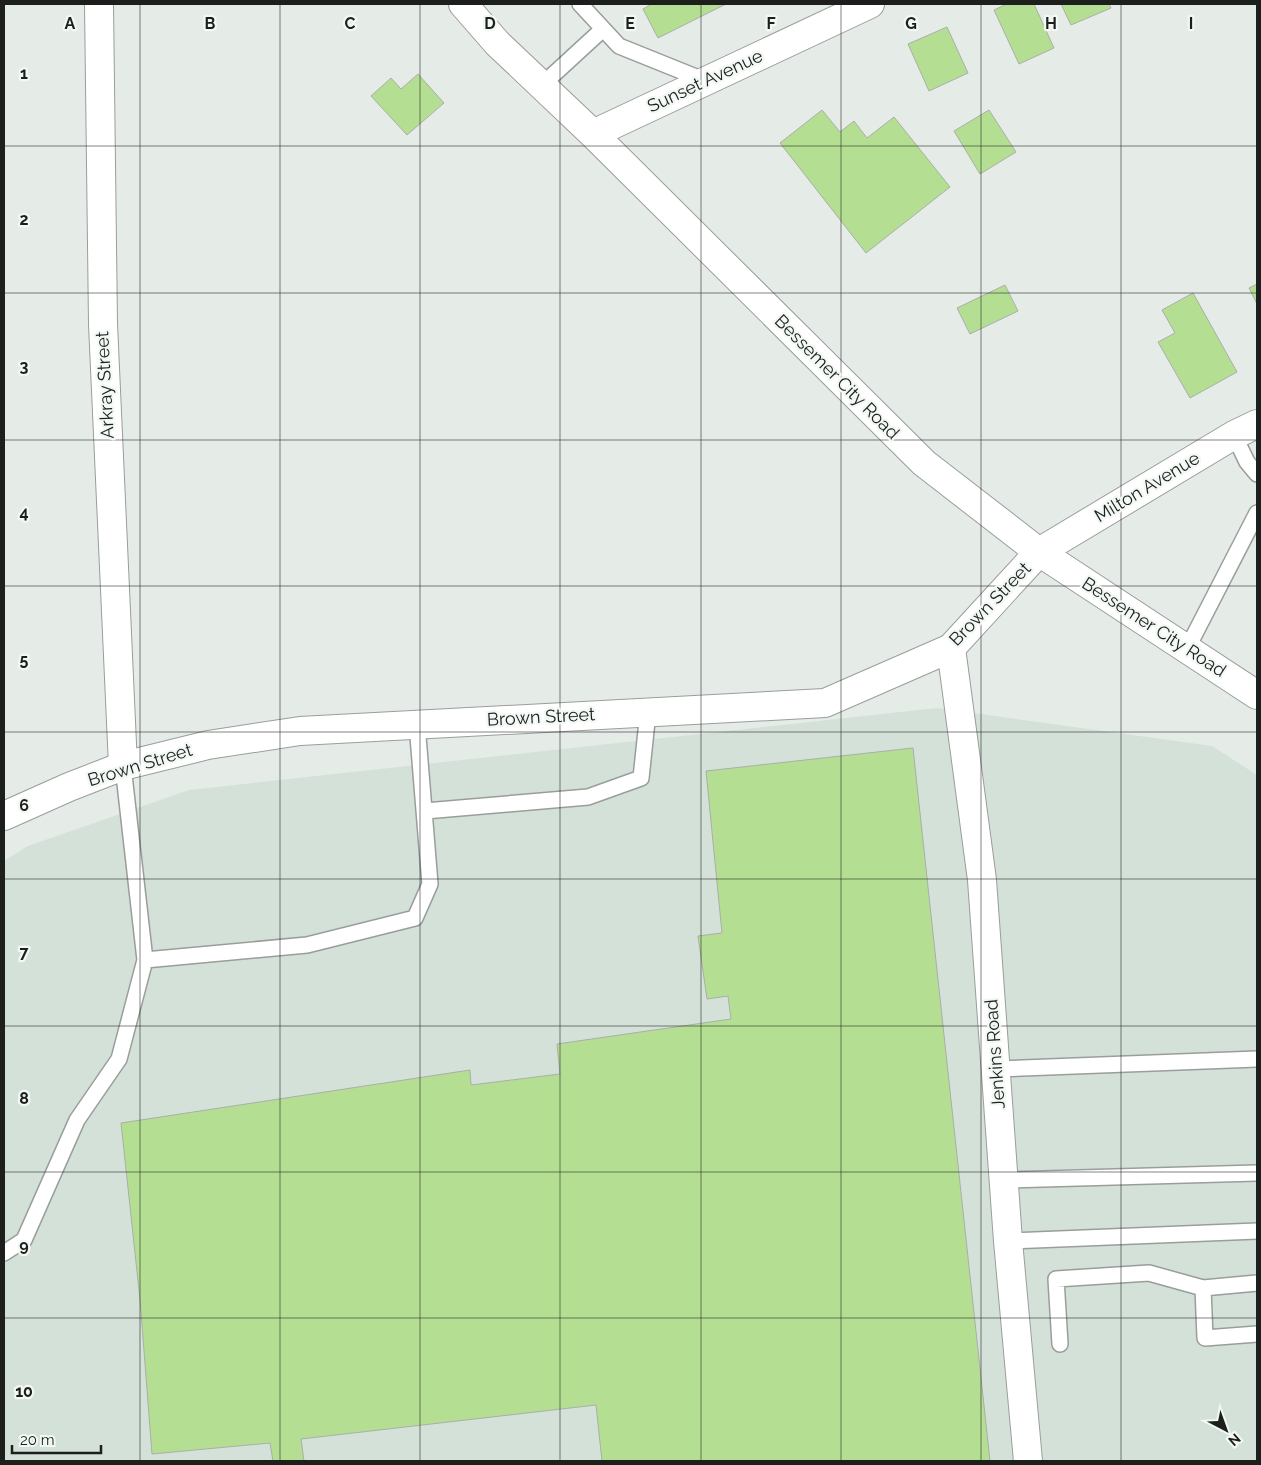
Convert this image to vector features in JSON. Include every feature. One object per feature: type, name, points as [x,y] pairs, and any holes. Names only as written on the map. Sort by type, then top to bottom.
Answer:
[{"type":"street","name":"Arkray Street","points":[[99,4],[103,324],[123,766]]},
{"type":"street","name":"Bessemer City Road","points":[[473,7],[498,42],[924,464],[1038,552],[1257,695]]},
{"type":"street","name":"Sunset Avenue","points":[[593,134],[856,7]]},
{"type":"street","name":"Milton Avenue","points":[[1038,552],[1245,429]]},
{"type":"street","name":"Brown Street","points":[[4,816],[69,787],[123,766],[208,745],[300,731],[825,703],[951,648],[1038,552]]},
{"type":"street","name":"Jenkins Road","points":[[951,648],[982,880],[1008,1241],[1028,1461]]},
{"type":"lane","points":[[580,4],[620,46],[706,81]]},
{"type":"lane","points":[[542,85],[603,29]]},
{"type":"lane","points":[[1245,429],[1247,462],[1257,474]]},
{"type":"lane","points":[[1187,649],[1257,513]]},
{"type":"lane","points":[[425,810],[588,797],[641,778],[648,712]]},
{"type":"lane","points":[[145,960],[307,945],[415,918],[430,884],[418,724]]},
{"type":"lane","points":[[4,1254],[24,1240],[77,1120],[119,1059],[145,960],[123,766]]},
{"type":"lane","points":[[996,1069],[1257,1059]]},
{"type":"lane","points":[[1004,1180],[1257,1173]]},
{"type":"lane","points":[[1008,1241],[1257,1231]]},
{"type":"lane","points":[[1060,1344],[1056,1279],[1149,1273],[1203,1288],[1257,1284]]},
{"type":"lane","points":[[1203,1288],[1205,1338],[1257,1334]]},
{"type":"shaded area","points":[[937,708],[1212,746],[1257,775],[1257,1461],[4,1461],[4,861],[28,846],[189,790]]},
{"type":"building","points":[[652,4],[726,4],[658,38],[643,9]]},
{"type":"building","points":[[1007,4],[1034,4],[1054,48],[1019,64],[994,10]]},
{"type":"building","points":[[1061,4],[1109,4],[1111,8],[1071,25]]},
{"type":"building","points":[[947,27],[968,73],[929,91],[908,44]]},
{"type":"building","points":[[418,74],[444,103],[407,135],[371,96],[391,78],[401,89]]},
{"type":"building","points":[[822,110],[840,132],[854,121],[867,138],[894,117],[950,187],[866,253],[780,143]]},
{"type":"building","points":[[989,110],[1016,152],[980,174],[954,131]]},
{"type":"building","points":[[1257,284],[1257,304],[1249,288]]},
{"type":"building","points":[[1005,285],[1018,311],[970,334],[957,308]]},
{"type":"building","points":[[1193,293],[1237,372],[1190,398],[1158,342],[1175,333],[1162,310]]},
{"type":"building","points":[[913,748],[990,1461],[602,1461],[596,1405],[301,1439],[304,1461],[273,1461],[270,1443],[152,1454],[140,1299],[121,1123],[470,1070],[471,1085],[560,1074],[557,1044],[731,1019],[728,996],[707,999],[698,936],[722,933],[706,771]]}]
